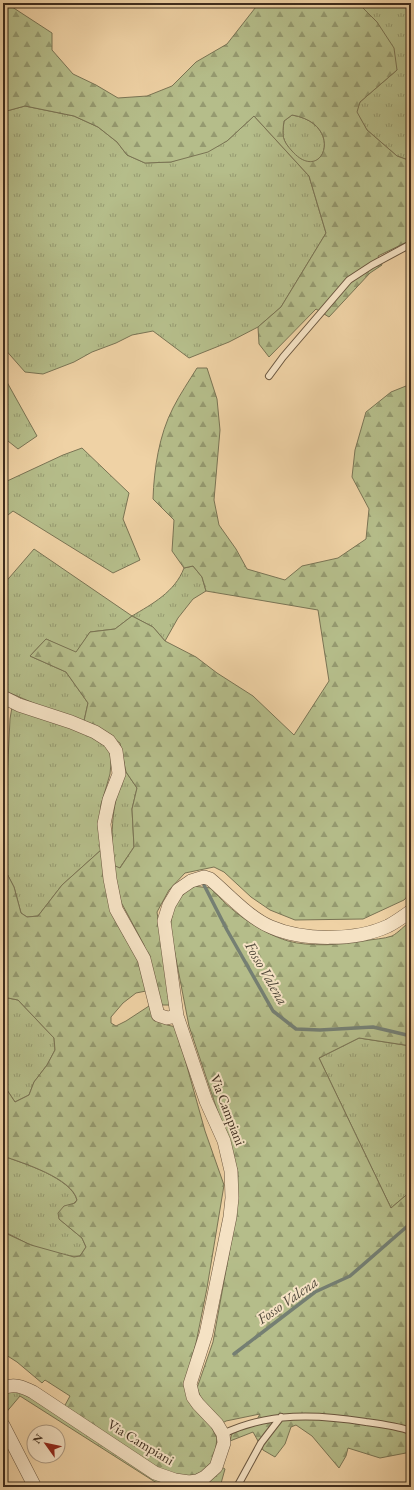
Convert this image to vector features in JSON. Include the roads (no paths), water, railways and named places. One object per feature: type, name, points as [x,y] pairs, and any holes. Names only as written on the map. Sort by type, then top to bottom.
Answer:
[{"type":"street","points":[[3,697],[19,705],[71,722],[95,732],[109,740],[116,751],[119,774],[109,800],[104,824],[110,879],[116,909],[144,959],[158,1014],[167,1018],[177,1016]]},
{"type":"street","points":[[3,708],[19,705]]},
{"type":"street","name":"Via Campiani","points":[[3,1388],[17,1385],[27,1388],[155,1473],[175,1480],[189,1482],[198,1481],[216,1467],[224,1443],[223,1434],[217,1424],[193,1397],[190,1384],[206,1334],[230,1217],[232,1198],[231,1171],[224,1141],[206,1101],[177,1016],[164,921],[169,905],[178,890],[203,873],[250,914],[270,927],[302,936],[335,937],[361,935],[388,926],[411,911]]},
{"type":"street","points":[[3,1424],[35,1487]]},
{"type":"lane","points":[[269,376],[283,357],[349,280],[372,265],[411,244]]},
{"type":"lane","points":[[223,1434],[237,1427],[259,1420],[281,1417],[330,1417],[378,1424],[411,1431]]},
{"type":"lane","points":[[236,1487],[261,1443],[281,1417]]},
{"type":"waterway","name":"Fosso Valena","points":[[203,883],[227,930],[273,1011],[296,1029],[320,1030],[373,1027],[411,1036]]},
{"type":"waterway","name":"Fosso Valena","points":[[234,1354],[315,1292],[350,1276],[411,1223]]}]
